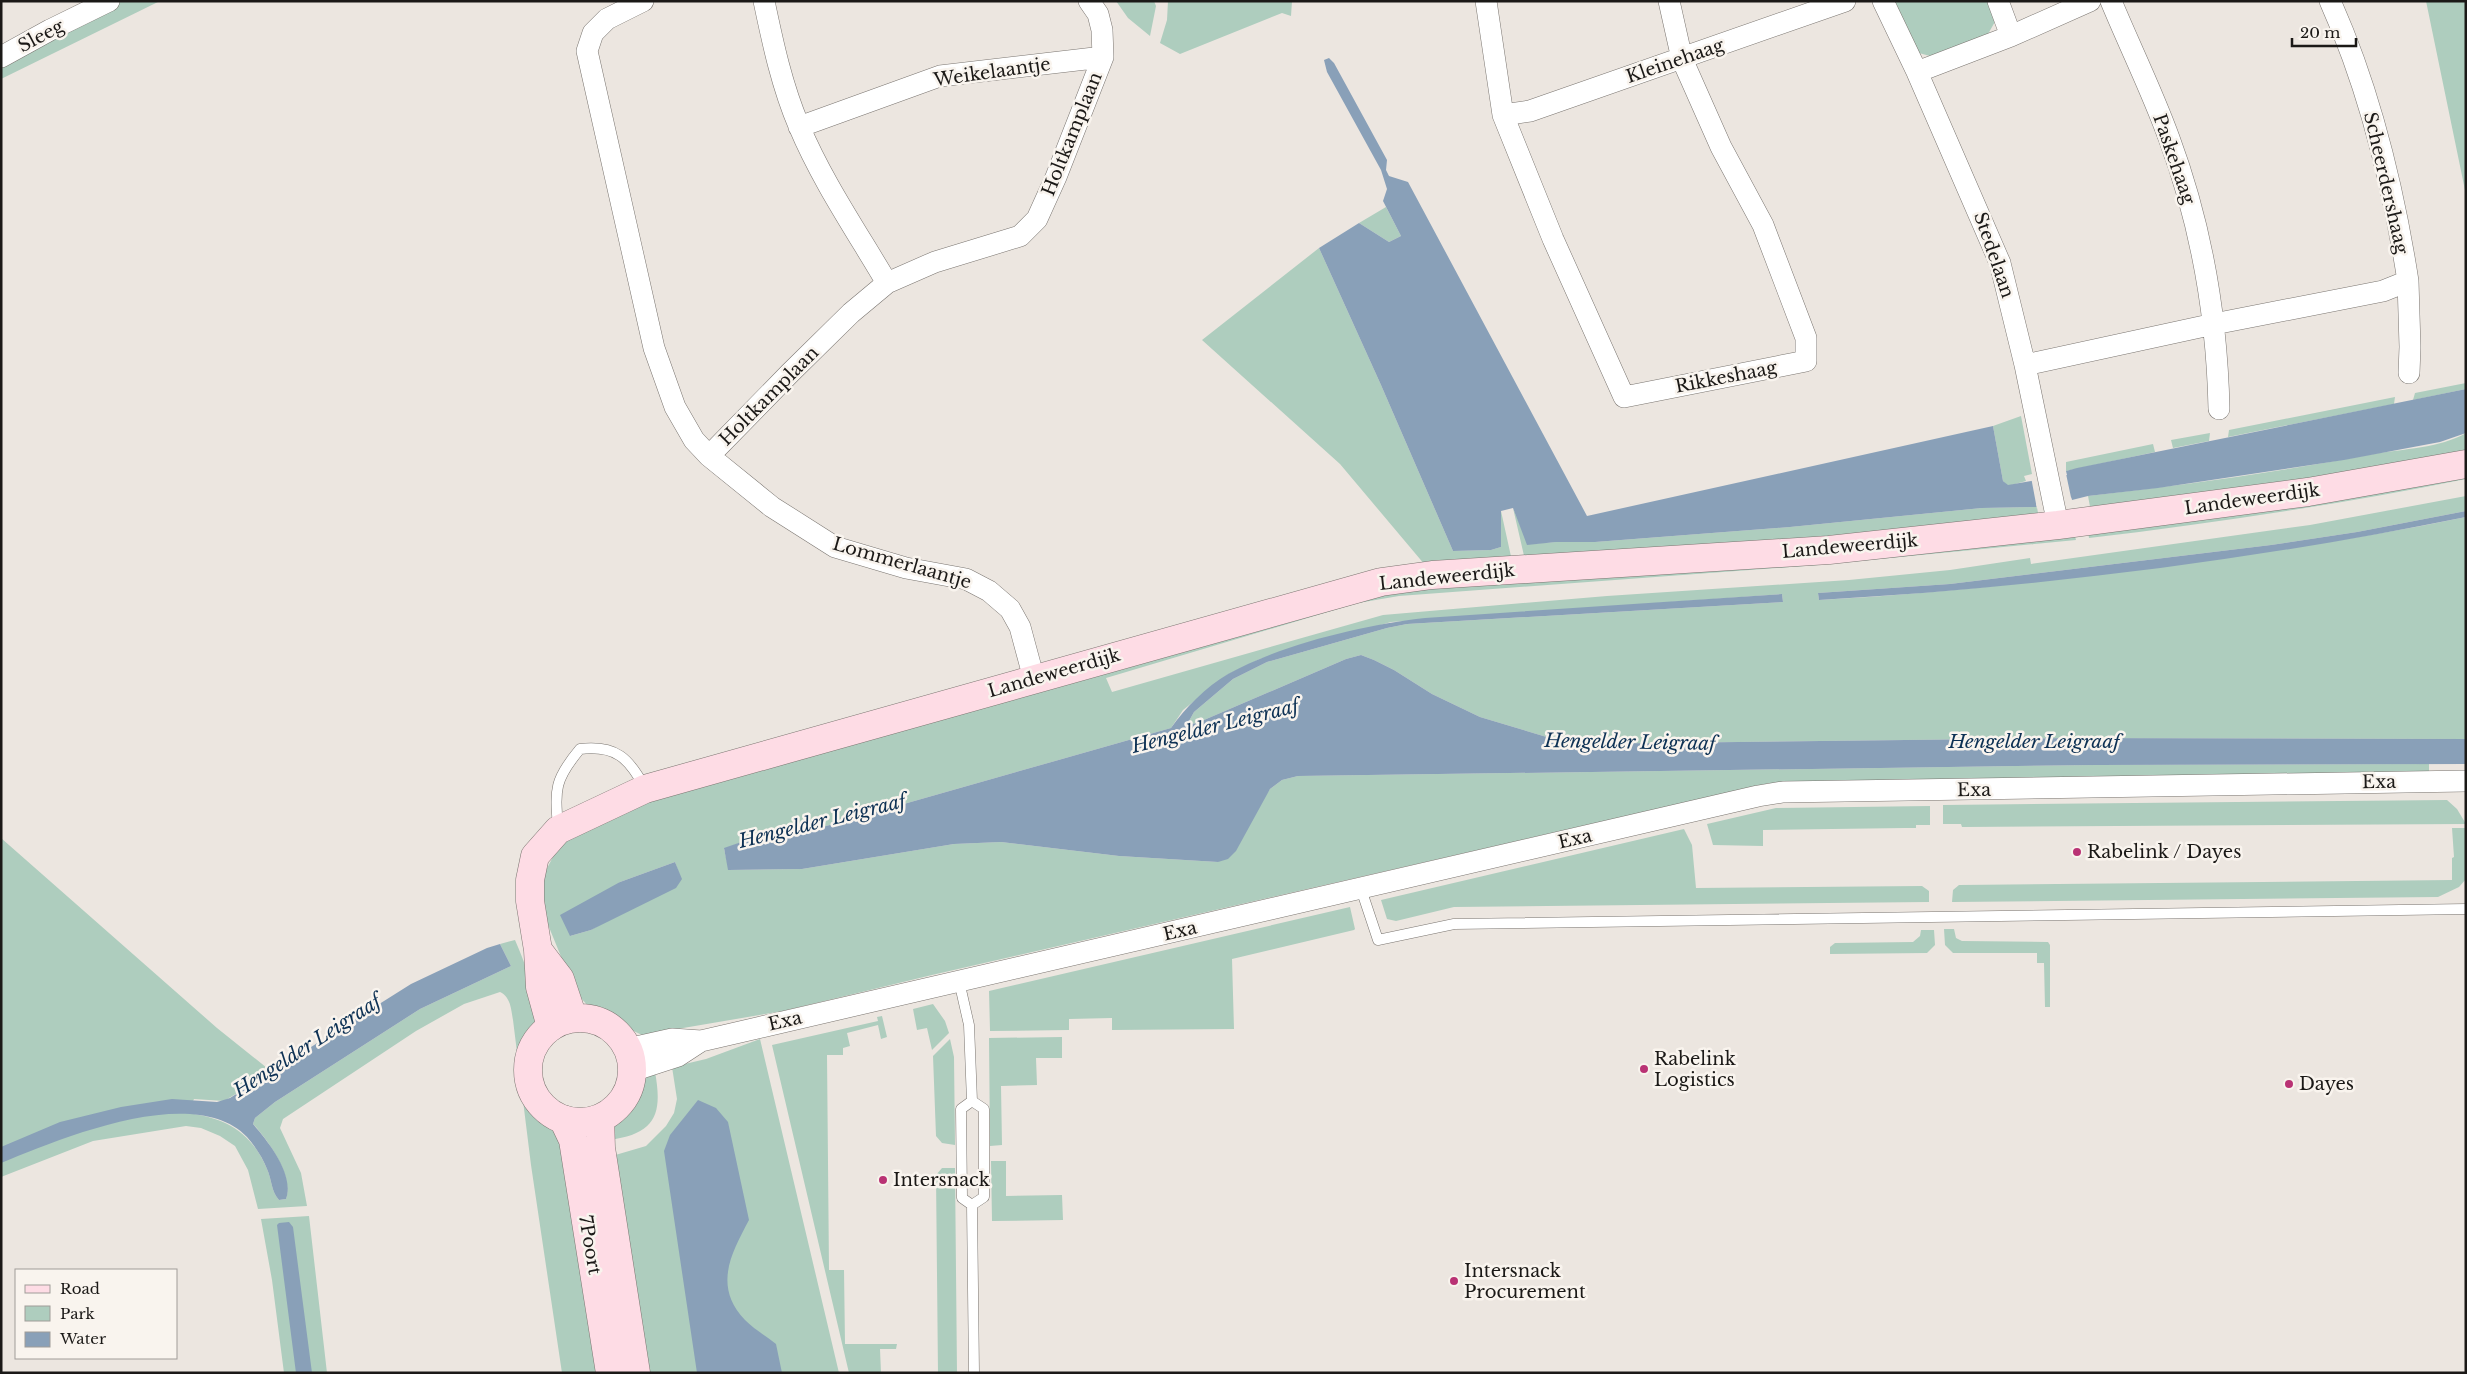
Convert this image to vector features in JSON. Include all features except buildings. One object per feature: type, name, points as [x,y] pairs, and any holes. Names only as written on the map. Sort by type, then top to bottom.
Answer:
[{"type":"street","name":"Sleeg","points":[[1,57],[109,1]]},
{"type":"street","name":"Holtkamplaan","points":[[643,1],[607,19],[593,32],[587,51],[654,348],[675,407],[694,440],[709,456],[797,366],[887,283],[935,262],[1020,236],[1037,219],[1056,177],[1102,57],[1102,30],[1098,14],[1089,1]]},
{"type":"street","points":[[764,1],[776,58],[799,127],[835,196],[887,283]]},
{"type":"street","points":[[1486,1],[1504,115]]},
{"type":"street","points":[[1669,1],[1682,59]]},
{"type":"street","name":"Kleinehaag","points":[[1504,115],[1530,111],[1845,1]]},
{"type":"street","name":"Stedelaan","points":[[1883,1],[1917,72],[2000,264],[2025,364],[2057,517]]},
{"type":"street","points":[[1998,1],[2011,36]]},
{"type":"street","points":[[1917,72],[2011,36],[2090,1]]},
{"type":"street","name":"Paskehaag","points":[[2111,1],[2172,147],[2194,219],[2214,324]]},
{"type":"street","name":"Scheerdershaag","points":[[2330,1],[2355,64],[2383,152],[2408,281],[2410,347],[2408,373]]},
{"type":"street","name":"Weikelaantje","points":[[799,127],[940,76],[1102,57]]},
{"type":"street","name":"Rikkeshaag","points":[[1504,115],[1553,239],[1624,397],[1806,361],[1806,338],[1763,225],[1721,147],[1682,59]]},
{"type":"street","points":[[2025,364],[2383,290],[2408,281]]},
{"type":"street","points":[[2214,324],[2219,409]]},
{"type":"street","name":"Lommerlaantje","points":[[709,456],[772,507],[835,547],[906,568],[966,579],[989,591],[1010,609],[1020,627],[1034,679]]},
{"type":"street","name":"Landeweerdijk","points":[[562,1022],[560,979],[538,950],[530,901],[530,880],[535,856],[558,830],[645,789],[1382,582],[1432,574],[1829,550],[2057,517],[2308,492],[2466,464]]},
{"type":"street","name":"Exa","points":[[630,1060],[678,1056],[701,1041],[1758,796],[1783,792],[2466,781]]},
{"type":"street","points":[[590,1019],[605,1024],[618,1035],[630,1060],[628,1091],[616,1107],[600,1118],[575,1122],[563,1119],[546,1110],[534,1095],[528,1077],[529,1058],[537,1040],[562,1022],[590,1019]]},
{"type":"street","name":"7Poort","points":[[600,1118],[601,1148],[636,1373]]},
{"type":"street","name":"7Poort","points":[[563,1119],[573,1140],[610,1373]]},
{"type":"lane","points":[[558,830],[555,792],[563,769],[580,749],[596,747],[614,752],[634,767],[645,789]]},
{"type":"lane","points":[[1361,889],[1378,940],[1454,924],[2465,908]]},
{"type":"lane","points":[[959,981],[970,1035],[972,1101]]},
{"type":"lane","points":[[972,1101],[984,1109],[984,1196],[972,1206]]},
{"type":"lane","points":[[972,1101],[961,1109],[962,1198],[972,1206]]},
{"type":"lane","points":[[972,1206],[974,1373]]},
{"type":"green space","points":[[118,1],[160,1],[1,79],[1,60]]},
{"type":"green space","points":[[1116,1],[1154,1],[1156,6],[1150,36],[1128,18]]},
{"type":"green space","points":[[1168,1],[1292,1],[1291,16],[1282,13],[1180,54],[1160,43],[1167,20]]},
{"type":"green space","points":[[1894,1],[1991,1],[1996,20],[1988,34],[1930,56],[1919,53]]},
{"type":"green space","points":[[2426,1],[2466,1],[2466,195]]},
{"type":"green space","points":[[1386,207],[1401,236],[1389,242],[1359,223]]},
{"type":"green space","points":[[1319,248],[1453,551],[1491,550],[1501,547],[1501,511],[1512,561],[1425,565],[1340,464],[1202,340]]},
{"type":"green space","points":[[2466,383],[2466,389],[2413,400],[2415,393]]},
{"type":"green space","points":[[2395,397],[2394,404],[2228,437],[2229,430]]},
{"type":"green space","points":[[2021,416],[2032,474],[2024,476],[2026,481],[2008,486],[2003,481],[1993,426]]},
{"type":"green space","points":[[2210,433],[2209,441],[2173,448],[2171,440]]},
{"type":"green space","points":[[2466,433],[2466,452],[2394,467],[2091,512],[2088,496],[2302,467],[2433,445]]},
{"type":"green space","points":[[2153,444],[2155,452],[2066,471],[2066,462]]},
{"type":"green space","points":[[2466,472],[2466,479],[2372,497],[2184,526],[2089,538],[2088,531]]},
{"type":"green space","points":[[2466,496],[2466,511],[2357,532],[2271,545],[1950,584],[1818,593],[1819,600],[1948,591],[2119,572],[2390,532],[2466,517],[2466,739],[2070,738],[1570,744],[1480,717],[1432,694],[1394,670],[1361,655],[1346,659],[1197,723],[1191,724],[1189,721],[1194,712],[1233,679],[1267,662],[1387,628],[1407,624],[1783,602],[1782,594],[1391,622],[1260,659],[1227,675],[1183,710],[1171,728],[830,825],[783,836],[747,840],[724,849],[729,870],[802,869],[954,844],[1001,842],[1119,856],[1218,862],[1270,789],[1282,780],[1298,776],[2095,765],[2429,764],[2429,775],[1770,783],[932,975],[783,1011],[642,1035],[594,1012],[576,993],[544,915],[542,878],[555,853],[568,838],[660,796],[1408,586],[2074,533],[2076,540],[1818,565],[1399,596],[1358,603],[1106,678],[1112,692],[1383,615],[1607,596],[1849,580],[1950,570],[2030,558],[2031,564],[2310,525]],"holes":[[[675,862],[680,876],[591,930],[570,936],[620,882]]]},
{"type":"green space","points":[[2037,507],[2038,513],[2033,515],[2033,520],[1525,560],[1513,508],[1528,544],[1595,542],[1790,527],[1982,508]]},
{"type":"green space","points":[[2447,800],[2457,809],[2466,824],[1962,827],[1961,824],[1943,824],[1943,805]]},
{"type":"green space","points":[[1930,806],[1930,825],[1916,825],[1916,828],[1763,830],[1763,846],[1713,845],[1707,824],[1776,808]]},
{"type":"green space","points":[[2452,828],[2466,828],[2466,879],[2459,887],[2438,897],[1952,902],[1953,890],[1959,885],[2452,880],[2452,858],[2454,857]]},
{"type":"green space","points":[[1684,829],[1692,845],[1696,888],[1922,886],[1929,891],[1929,902],[1454,907],[1396,921],[1387,919],[1381,900]]},
{"type":"green space","points":[[1,838],[217,1028],[272,1072],[224,1101],[194,1099],[187,1113],[201,1115],[225,1123],[245,1136],[261,1156],[269,1173],[274,1193],[279,1200],[286,1199],[286,1180],[283,1169],[266,1139],[253,1124],[255,1118],[275,1102],[420,1009],[511,966],[500,944],[515,940],[530,980],[536,1011],[535,1031],[522,1062],[521,1081],[528,1098],[562,1136],[604,1373],[562,1373],[531,1165],[513,1020],[508,1000],[500,992],[464,1004],[416,1031],[283,1119],[280,1128],[301,1173],[307,1206],[258,1209],[248,1170],[235,1146],[220,1136],[201,1128],[186,1126],[93,1141],[1,1177]]},
{"type":"green space","points":[[1350,907],[1354,930],[1232,959],[1234,1029],[1112,1030],[1112,1018],[1069,1019],[1069,1030],[990,1031],[989,991]]},
{"type":"green space","points":[[1944,929],[1954,929],[1956,938],[1962,941],[2048,942],[2050,945],[2050,1007],[2045,1007],[2044,963],[2037,963],[2037,953],[1953,953],[1945,945]]},
{"type":"green space","points":[[1921,930],[1934,930],[1935,945],[1927,953],[1830,954],[1830,947],[1835,943],[1913,942],[1920,936]]},
{"type":"green space","points":[[933,1004],[945,1021],[949,1033],[932,1050],[927,1028],[917,1030],[913,1009]]},
{"type":"green space","points":[[882,1016],[887,1037],[881,1039],[878,1025],[847,1033],[850,1046],[843,1048],[843,1055],[827,1055],[829,1270],[844,1270],[845,1344],[897,1344],[896,1349],[880,1349],[881,1373],[849,1373],[772,1045],[878,1021],[877,1017]]},
{"type":"green space","points":[[1062,1037],[1062,1058],[1036,1058],[1037,1085],[1001,1086],[1002,1145],[990,1146],[989,1038]]},
{"type":"green space","points":[[760,1039],[839,1373],[643,1373],[612,1156],[646,1146],[666,1126],[674,1113],[677,1099],[672,1067],[706,1059]]},
{"type":"green space","points":[[950,1039],[954,1057],[955,1145],[942,1143],[936,1136],[933,1056]]},
{"type":"green space","points":[[655,1072],[658,1100],[652,1120],[637,1133],[609,1140],[614,1122],[625,1102],[647,1077]]},
{"type":"green space","points":[[991,1161],[1006,1161],[1006,1196],[1062,1195],[1063,1220],[992,1221]]},
{"type":"green space","points":[[942,1168],[955,1168],[957,1373],[938,1373],[936,1175]]},
{"type":"green space","points":[[309,1216],[327,1373],[284,1373],[272,1280],[261,1219]]},
{"type":"water","points":[[1329,58],[1334,63],[1387,160],[1386,170],[1389,176],[1408,182],[1587,516],[1993,426],[2003,481],[2008,485],[2067,475],[2066,471],[2077,468],[2466,389],[2466,433],[2440,442],[2344,460],[2158,488],[2088,496],[2072,500],[2071,497],[2036,504],[2037,507],[1982,508],[1790,527],[1595,542],[1556,542],[1527,545],[1513,508],[1501,511],[1501,547],[1491,550],[1453,551],[1319,248],[1359,223],[1389,242],[1401,236],[1383,201],[1387,189],[1381,170],[1327,72],[1324,60]]},
{"type":"water","points":[[2466,511],[2466,517],[2386,532],[2225,559],[2144,570],[2063,580],[1900,595],[1819,600],[1818,593],[1950,584],[2271,545],[2357,532]]},
{"type":"water","name":"Hengelder Leigraaf","points":[[1782,594],[1783,602],[1407,624],[1387,628],[1267,662],[1233,679],[1194,712],[1189,721],[1191,724],[1197,723],[1346,659],[1361,655],[1394,670],[1432,694],[1480,717],[1570,744],[2070,738],[2466,739],[2466,764],[2095,765],[1298,776],[1282,780],[1270,789],[1236,851],[1228,859],[1218,862],[1119,856],[1001,842],[954,844],[802,869],[728,870],[724,848],[747,840],[783,836],[830,825],[1171,728],[1196,698],[1228,674],[1249,663],[1324,637],[1376,625],[1425,618]]},
{"type":"water","points":[[675,862],[682,879],[676,888],[591,930],[570,936],[560,915],[620,882]]},
{"type":"water","points":[[500,944],[511,966],[420,1009],[275,1102],[255,1118],[253,1124],[272,1149],[283,1169],[288,1190],[286,1199],[279,1200],[276,1197],[269,1173],[256,1148],[247,1137],[224,1121],[194,1114],[161,1115],[126,1120],[57,1141],[1,1163],[1,1147],[60,1122],[121,1107],[172,1099],[217,1102],[230,1098],[411,984],[487,948]]},
{"type":"water","points":[[698,1100],[716,1108],[728,1122],[749,1220],[731,1258],[727,1282],[730,1295],[735,1307],[745,1320],[776,1344],[782,1373],[697,1373],[664,1151],[670,1135]]},
{"type":"water","points":[[289,1222],[293,1227],[312,1373],[296,1373],[277,1225]]},
{"type":"pier","points":[[2065,469],[2072,502],[2069,500],[2039,506],[2037,509],[2031,477],[2033,480],[2064,473]]},
{"type":"place","name":"Rabelink / Dayes","points":[[2077,852]]},
{"type":"place","name":"Rabelink Logistics","points":[[1644,1069]]},
{"type":"place","name":"Dayes","points":[[2289,1084]]},
{"type":"place","name":"Intersnack","points":[[883,1180]]},
{"type":"place","name":"Intersnack Procurement","points":[[1454,1281]]}]
